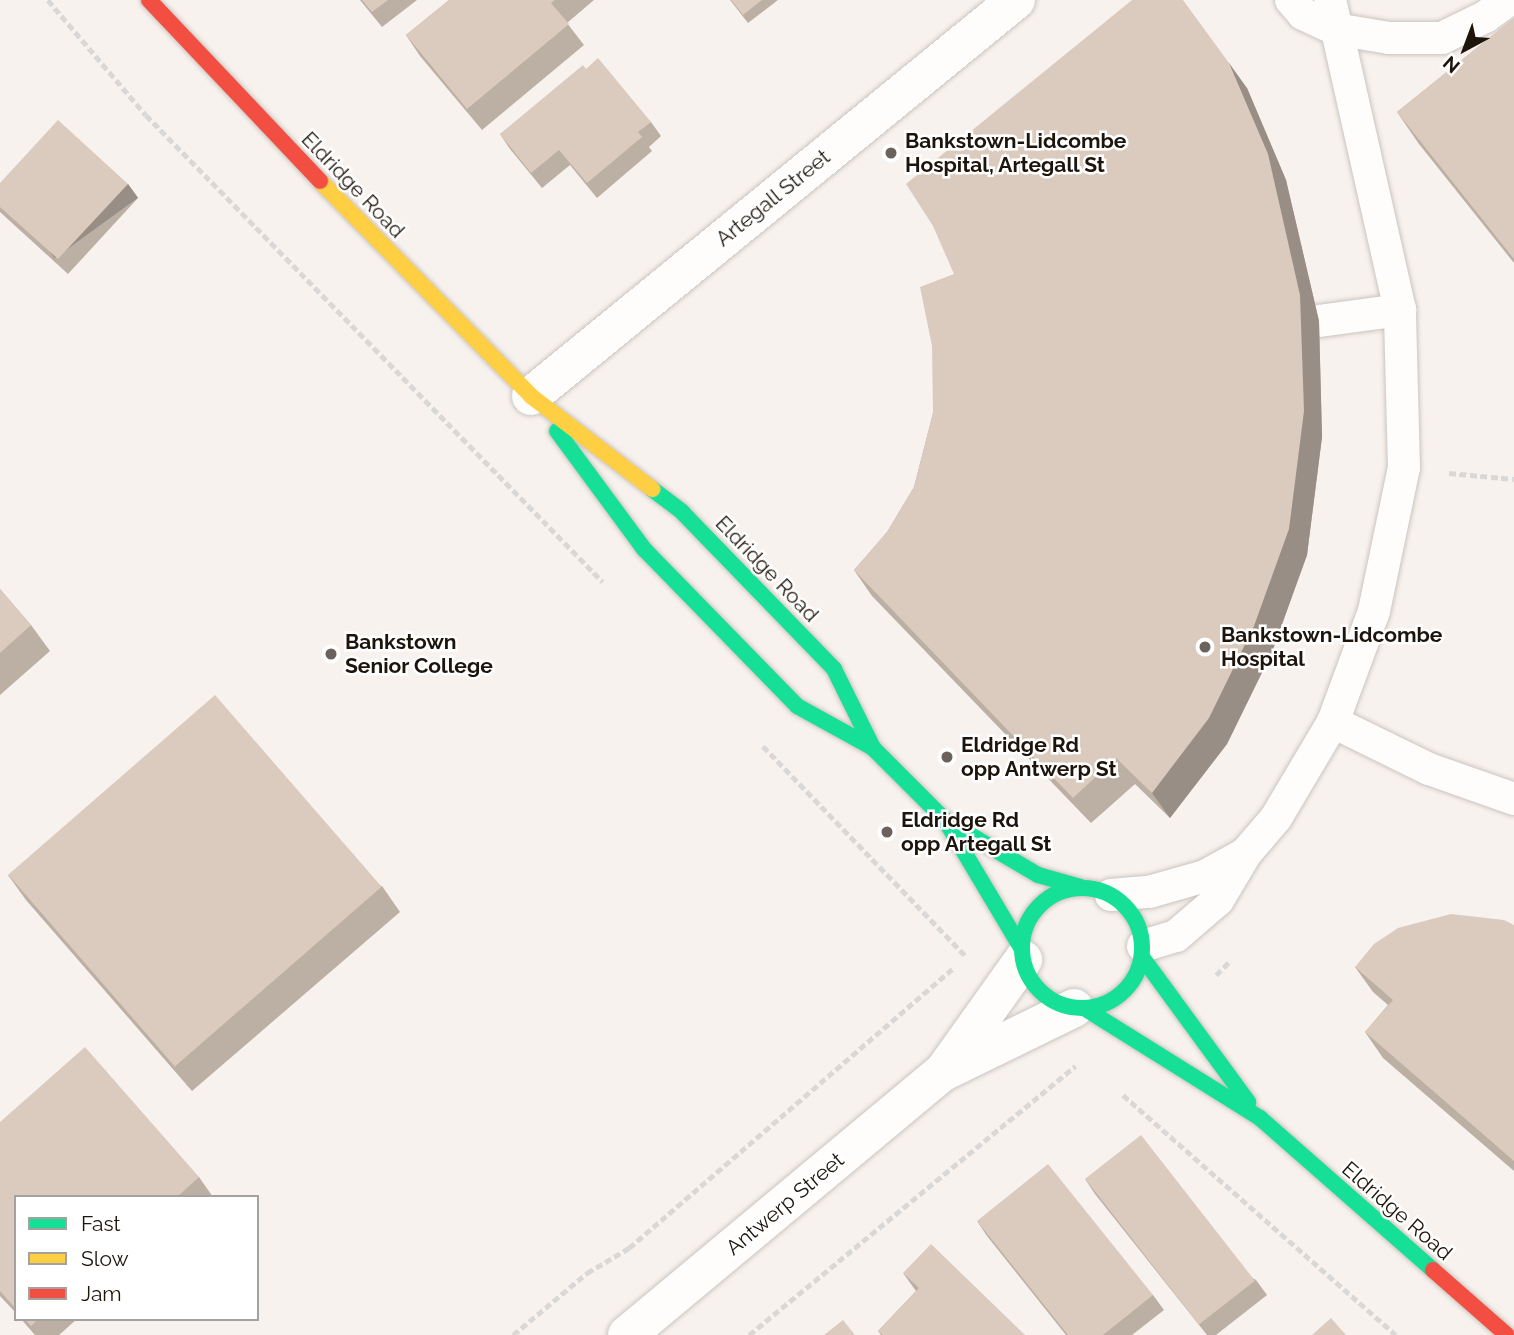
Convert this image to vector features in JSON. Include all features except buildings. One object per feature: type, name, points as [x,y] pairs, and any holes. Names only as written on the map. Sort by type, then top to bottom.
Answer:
[{"type":"street","name":"Eldridge Road","points":[[149,0],[214,73],[531,396],[682,512],[834,669],[873,748]]},
{"type":"street","name":"Artegall Street","points":[[531,396],[1016,0]]},
{"type":"street","name":"Eldridge Road","points":[[531,396],[644,549],[797,706],[873,748],[945,820],[1038,875],[1081,887]]},
{"type":"street","name":"Eldridge Road","points":[[945,820],[1023,955]]},
{"type":"street","points":[[1081,887],[1111,895],[1134,917],[1142,951],[1135,977],[1122,994],[1104,1004],[1079,1008],[1045,995],[1031,979],[1023,955],[1035,910],[1060,892],[1081,887]]},
{"type":"street","name":"Eldridge Road","points":[[1142,951],[1260,1118]]},
{"type":"street","name":"Antwerp Street","points":[[943,1072],[1023,955]]},
{"type":"street","name":"Eldridge Road","points":[[1079,1008],[1260,1118],[1507,1335]]},
{"type":"street","name":"Antwerp Street","points":[[627,1335],[943,1072],[1079,1008]]},
{"type":"lane","points":[[1291,0],[1303,14],[1332,15],[1389,38],[1442,38],[1485,17],[1508,0]]},
{"type":"lane","points":[[1142,951],[1176,936],[1217,900],[1246,853],[1276,818],[1333,722],[1374,611],[1404,468],[1400,310],[1332,15]]},
{"type":"lane","points":[[1318,321],[1400,310]]},
{"type":"lane","points":[[1333,722],[1429,769],[1514,799]]},
{"type":"lane","points":[[1111,895],[1149,892],[1205,876],[1246,853]]},
{"type":"path","points":[[48,0],[146,115],[613,592]]},
{"type":"path","points":[[1435,471],[1514,479]]},
{"type":"path","points":[[513,1335],[587,1273],[629,1248],[966,957],[760,742]]},
{"type":"path","points":[[749,1335],[1083,1059]]},
{"type":"path","points":[[1112,1085],[1396,1335]]},
{"type":"traffic: fast","points":[[557,431],[644,549],[797,706],[873,748],[945,820],[1022,949]]},
{"type":"traffic: fast","points":[[652,489],[682,512],[834,669],[873,748]]},
{"type":"traffic: fast","points":[[950,823],[1038,875],[1081,887]]},
{"type":"traffic: fast","points":[[1082,888],[1105,892],[1125,905],[1138,925],[1142,948],[1138,971],[1125,991],[1105,1004],[1082,1008],[1059,1004],[1039,991],[1026,971],[1022,948],[1026,925],[1039,905],[1059,892],[1082,888]]},
{"type":"traffic: fast","points":[[1142,957],[1248,1102]]},
{"type":"traffic: fast","points":[[1084,1008],[1260,1118],[1433,1270]]},
{"type":"traffic: slow","points":[[320,181],[531,396],[652,489]]},
{"type":"traffic: jam","points":[[149,0],[320,181]]},
{"type":"traffic: jam","points":[[1433,1270],[1507,1335]]},
{"type":"place","name":"Bankstown-Lidcombe Hospital, Artegall St","points":[[891,153]]},
{"type":"place","name":"Bankstown-Lidcombe Hospital","points":[[1205,647]]},
{"type":"place","name":"Bankstown Senior College","points":[[331,654]]},
{"type":"place","name":"Eldridge Rd opp Antwerp St","points":[[947,757]]},
{"type":"place","name":"Eldridge Rd opp Artegall St","points":[[887,832]]}]
